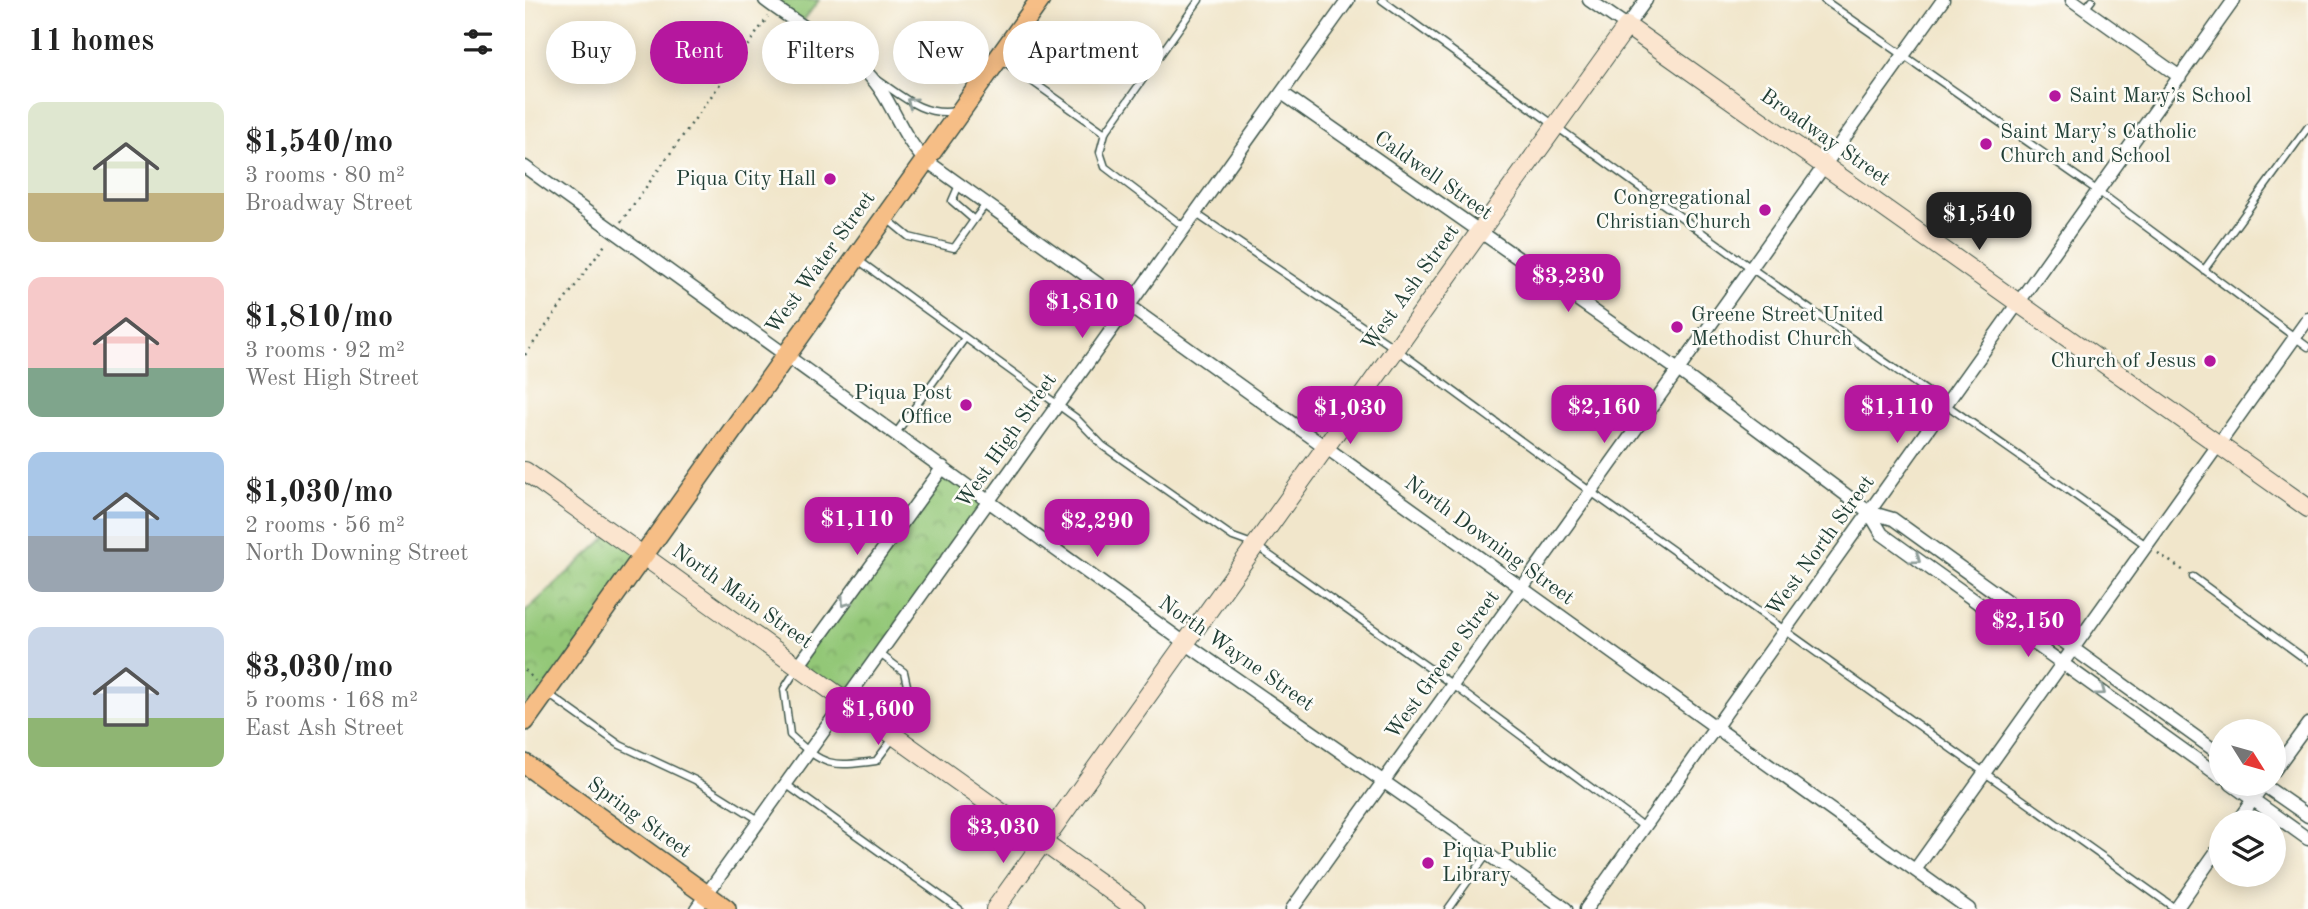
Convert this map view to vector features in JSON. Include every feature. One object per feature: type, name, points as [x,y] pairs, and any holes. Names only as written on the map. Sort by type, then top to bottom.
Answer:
[{"type":"main road","name":"West Water Street","points":[[525,721],[785,353],[1040,0]]},
{"type":"main road","name":"Spring Street","points":[[525,764],[701,902],[726,909]]},
{"type":"street","name":"West High Street","points":[[701,902],[762,821],[1056,404],[1348,0]]},
{"type":"street","name":"Broadway Street","points":[[1589,0],[2308,508]]},
{"type":"street","name":"West Ash Street","points":[[995,909],[1646,0]]},
{"type":"street","name":"West Greene Street","points":[[1292,909],[1943,0]]},
{"type":"street","points":[[2072,0],[2089,4],[2180,77]]},
{"type":"street","name":"West North Street","points":[[1586,909],[2234,0]]},
{"type":"street","name":"North Downing Street","points":[[770,4],[794,21]]},
{"type":"street","name":"North Downing Street","points":[[876,84],[884,95],[907,141],[924,159],[1969,909]]},
{"type":"street","name":"Caldwell Street","points":[[1282,93],[1678,370],[1869,512],[1893,519],[2209,746]]},
{"type":"street","name":"North Wayne Street","points":[[525,167],[1185,643],[1384,781],[1486,856],[1566,909]]},
{"type":"street","points":[[1915,870],[2308,319]]},
{"type":"street","points":[[799,665],[943,467]]},
{"type":"street","name":"North Main Street","points":[[525,471],[1136,909]]},
{"type":"street","name":"Caldwell Street","points":[[1869,512],[1882,534],[2209,768]]},
{"type":"street","points":[[2286,754],[2308,724]]},
{"type":"street","points":[[2248,796],[2308,839]]},
{"type":"street","points":[[2246,810],[2256,796]]},
{"type":"street","points":[[2280,796],[2308,816]]},
{"type":"street","points":[[2176,909],[2209,862]]},
{"type":"lane","points":[[1184,227],[1105,167],[1100,152],[1105,132],[1199,0]]},
{"type":"lane","points":[[1382,0],[1751,268],[2146,545]]},
{"type":"lane","points":[[1824,0],[2098,191],[2308,347]]},
{"type":"lane","points":[[998,58],[1105,132]]},
{"type":"lane","points":[[879,81],[924,111],[942,113],[961,110]]},
{"type":"lane","points":[[2204,270],[2308,127]]},
{"type":"lane","points":[[959,185],[952,201],[974,220]]},
{"type":"lane","points":[[883,216],[909,237],[954,248],[986,204]]},
{"type":"lane","points":[[1195,213],[1396,349],[1591,492],[2176,909]]},
{"type":"lane","points":[[855,258],[1076,418],[1103,446],[1233,537],[1255,545],[1453,685],[1644,827]]},
{"type":"lane","points":[[896,433],[965,338]]},
{"type":"lane","points":[[2193,577],[2308,662]]},
{"type":"lane","points":[[799,665],[784,689],[790,735],[810,753],[834,766],[876,761],[913,712],[904,672],[880,654]]},
{"type":"lane","points":[[545,692],[620,745],[695,780],[762,821]]},
{"type":"lane","points":[[787,785],[959,909]]},
{"type":"lane","points":[[1448,909],[1486,856]]},
{"type":"path","points":[[525,355],[615,230],[770,4]]},
{"type":"path","points":[[2146,545],[2193,577]]},
{"type":"green space","points":[[765,0],[819,0],[803,21],[794,21]]},
{"type":"green space","points":[[943,467],[989,501],[848,701],[799,665]]},
{"type":"green space","points":[[611,533],[642,555],[525,721],[525,612]]},
{"type":"place","name":"Saint Mary’s School","points":[[2055,96]]},
{"type":"place","name":"Saint Mary’s Catholic Church and School","points":[[1986,144]]},
{"type":"place","name":"Piqua City Hall","points":[[830,179]]},
{"type":"place","name":"Congregational Christian Church","points":[[1765,210]]},
{"type":"place","name":"Greene Street United Methodist Church","points":[[1677,327]]},
{"type":"place","name":"Church of Jesus","points":[[2210,361]]},
{"type":"place","name":"Piqua Post Office","points":[[966,405]]},
{"type":"place","name":"Piqua Public Library","points":[[1428,863]]}]
